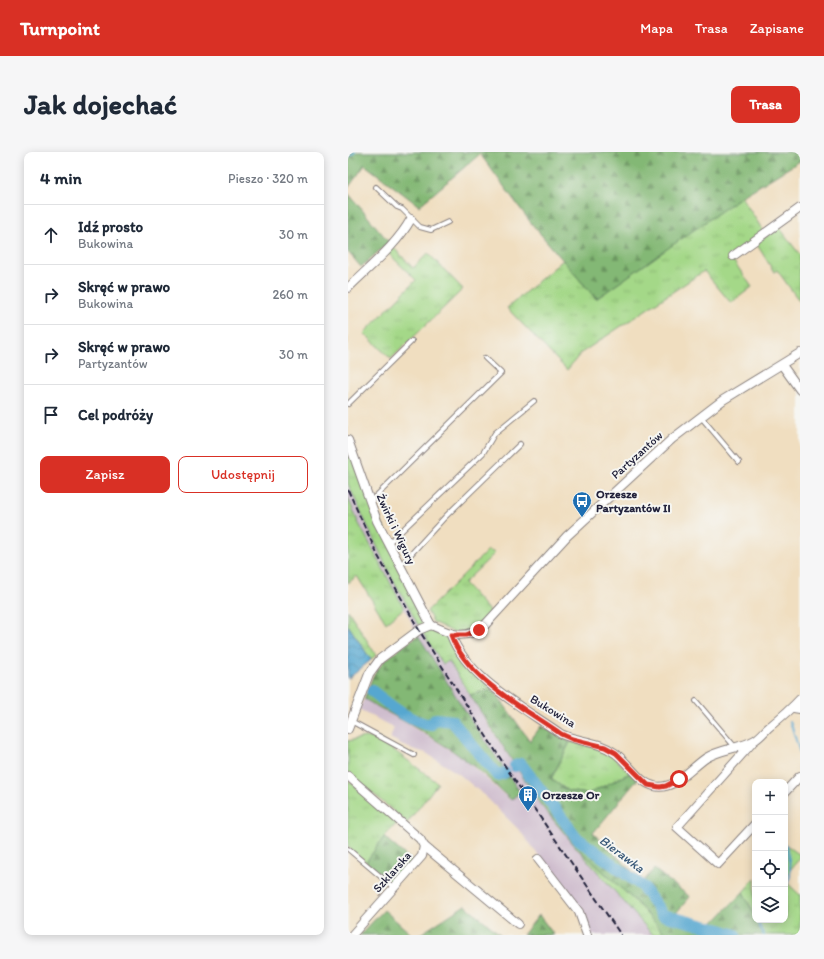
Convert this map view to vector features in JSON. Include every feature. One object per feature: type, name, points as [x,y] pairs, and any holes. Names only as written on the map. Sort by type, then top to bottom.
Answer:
[{"type":"street","points":[[733,256],[800,208]]},
{"type":"street","points":[[348,288],[397,240],[411,219]]},
{"type":"street","name":"Partyzantów","points":[[451,635],[459,636],[473,633],[486,625],[568,536],[655,454],[700,416],[723,400],[800,353]]},
{"type":"street","points":[[782,365],[800,390]]},
{"type":"street","name":"Żwirki i Wigury","points":[[348,440],[377,521],[387,543],[431,625]]},
{"type":"street","points":[[350,725],[369,674],[380,659],[419,630],[431,625],[451,635]]},
{"type":"street","name":"Bukowina","points":[[451,635],[454,644],[471,667],[494,689],[561,734],[572,739],[597,744],[616,753],[648,785],[660,787],[666,786],[679,779],[708,757],[754,741],[798,705]]},
{"type":"street","points":[[752,827],[718,864],[676,827],[754,741]]},
{"type":"street","name":"Szklarska","points":[[348,776],[420,839],[424,846],[422,856],[352,935]]},
{"type":"street","points":[[788,789],[800,776]]},
{"type":"street","points":[[424,846],[518,924]]},
{"type":"street","points":[[538,858],[579,912],[587,935]]},
{"type":"lane","points":[[376,187],[420,227],[431,230],[448,222]]},
{"type":"lane","points":[[348,404],[412,341]]},
{"type":"lane","points":[[370,503],[501,373],[485,358]]},
{"type":"lane","points":[[387,543],[483,453],[495,434],[534,401]]},
{"type":"lane","points":[[700,416],[739,462]]},
{"type":"lane","points":[[399,566],[445,517],[520,444]]},
{"type":"lane","points":[[696,701],[735,747]]},
{"type":"lane","points":[[350,725],[414,755]]},
{"type":"lane","points":[[348,849],[393,887]]},
{"type":"shaded area","points":[[348,484],[387,568],[422,632],[443,664],[448,660],[540,804],[575,846],[666,935],[589,935],[580,910],[520,831],[486,797],[459,774],[426,753],[409,748],[390,738],[394,728],[359,709],[364,699],[436,741],[464,759],[510,800],[465,711],[418,635],[358,521],[348,497]]},
{"type":"green space","points":[[348,152],[800,152],[800,161],[741,197],[596,299],[531,223],[480,154],[419,206],[365,165],[348,188]]},
{"type":"green space","points":[[348,193],[389,242],[361,267],[348,252]]},
{"type":"green space","points":[[741,196],[764,232],[732,259],[752,287],[731,303],[704,271],[581,353],[567,370],[507,308],[563,260],[596,299]]},
{"type":"green space","points":[[779,227],[800,255],[800,302],[777,270],[774,272],[756,243]]},
{"type":"green space","points":[[393,247],[413,268],[428,253],[463,289],[391,359],[364,333],[416,280],[388,253]]},
{"type":"green space","points":[[348,448],[427,623],[418,625],[387,568],[348,484]]},
{"type":"green space","points":[[348,497],[358,522],[404,608],[386,623],[357,576],[348,583]]},
{"type":"green space","points":[[488,550],[495,553],[464,583],[491,613],[478,626],[466,631],[453,632],[433,622],[427,611]]},
{"type":"green space","points":[[348,610],[376,655],[371,660],[348,625]]},
{"type":"green space","points":[[430,630],[447,638],[455,652],[495,692],[488,690],[470,695],[449,661],[443,664],[422,632]]},
{"type":"green space","points":[[418,635],[465,711],[520,792],[511,800],[476,768],[452,751],[364,699],[373,676],[384,661]]},
{"type":"green space","points":[[488,690],[495,692],[530,741],[541,726],[570,742],[551,779],[568,791],[588,794],[630,773],[638,779],[593,833],[643,882],[654,869],[690,897],[675,914],[713,923],[743,892],[752,910],[752,923],[758,923],[764,935],[666,935],[635,901],[575,846],[540,804],[470,695]]},
{"type":"green space","points":[[365,737],[379,739],[438,783],[407,823],[348,772],[348,741]]},
{"type":"green space","points":[[570,742],[596,747],[610,754],[630,773],[588,794],[568,791],[551,779]]},
{"type":"green space","points":[[348,780],[398,822],[384,837],[366,862],[348,847]]},
{"type":"green space","points":[[384,837],[412,861],[392,883],[366,862]]},
{"type":"green space","points":[[575,846],[635,901],[666,935],[653,935]]},
{"type":"green space","points":[[788,846],[800,855],[800,858],[788,872]]},
{"type":"green space","points":[[752,882],[752,910],[743,892]]},
{"type":"green space","points":[[788,884],[800,895],[800,935],[764,935],[758,923],[788,923]]},
{"type":"green space","points":[[465,905],[501,935],[419,935]]},
{"type":"green space","points":[[384,910],[412,935],[360,935]]},
{"type":"green space","points":[[539,915],[554,935],[523,935]]},
{"type":"water","points":[[348,625],[371,660],[348,679]]},
{"type":"waterway","name":"Bierawka","points":[[348,158],[355,152]]},
{"type":"waterway","name":"Bierawka","points":[[372,691],[400,712],[414,720],[430,725],[436,719],[452,721],[497,775],[504,773]]},
{"type":"waterway","points":[[790,721],[800,753]]},
{"type":"waterway","name":"Bierawka","points":[[515,766],[521,764],[577,838],[642,886],[663,915],[735,935]]},
{"type":"waterway","points":[[788,856],[790,878],[788,883]]},
{"type":"waterway","points":[[758,923],[764,935]]},
{"type":"railway","points":[[348,490],[378,556],[419,630],[507,769],[621,935]]},
{"type":"place","name":"Orzesze Partyzantów II","points":[[582,518]]},
{"type":"place","name":"Orzesze Or","points":[[528,812]]},
{"type":"route","points":[[479,630],[466,635],[451,635],[454,644],[471,667],[494,689],[561,734],[572,739],[597,744],[616,753],[648,785],[660,787],[666,786],[679,779]]}]
